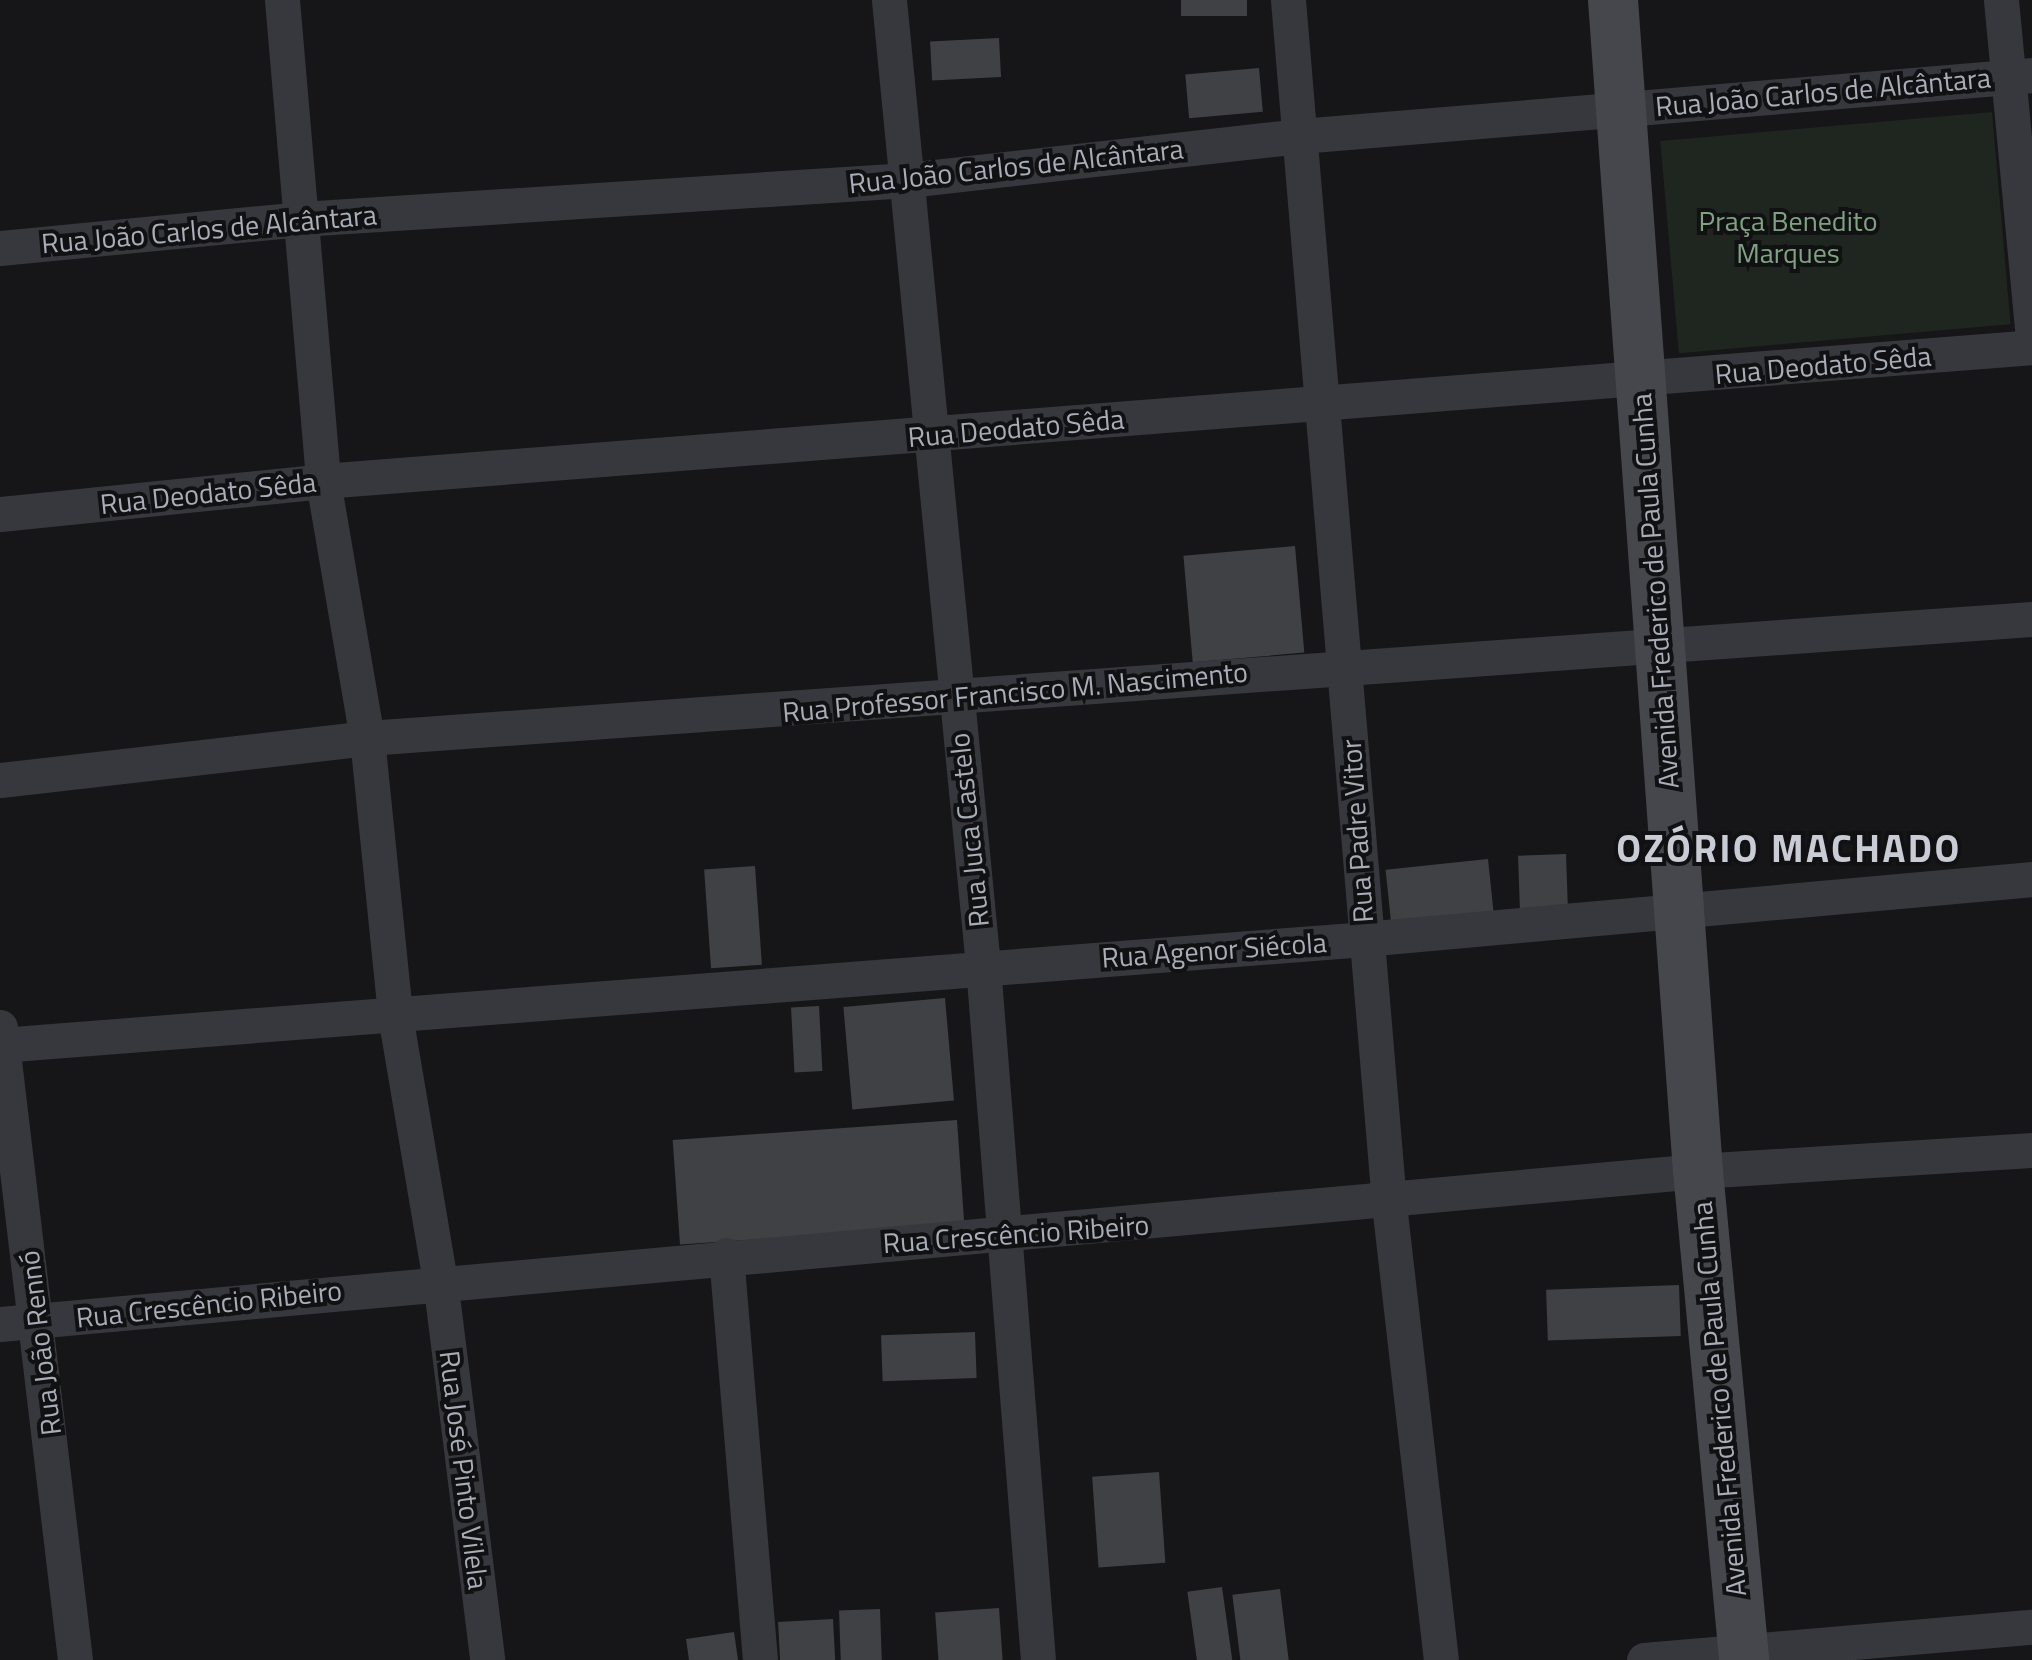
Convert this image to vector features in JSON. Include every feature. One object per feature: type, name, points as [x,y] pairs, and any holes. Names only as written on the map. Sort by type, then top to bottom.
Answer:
[{"type":"main road","name":"Avenida Frederico de Paula Cunha","points":[[1613,0],[1656,641],[1681,912],[1698,1172],[1743,1657]]},
{"type":"street","name":"Rua José Pinto Vilela","points":[[282,0],[323,481],[368,738],[395,1015],[440,1280],[488,1660]]},
{"type":"street","name":"Rua Juca Castelo","points":[[888,0],[982,966],[1000,1236],[1038,1660]]},
{"type":"street","name":"Rua Padre Vitor","points":[[1288,0],[1326,401],[1364,939],[1388,1204],[1441,1660]]},
{"type":"street","points":[[2001,0],[2020,76],[2032,330]]},
{"type":"street","name":"Rua João Carlos de Alcântara","points":[[0,248],[301,219],[908,180],[1300,136],[2020,76]]},
{"type":"street","name":"Rua Deodato Sêda","points":[[0,514],[323,481],[933,436],[1326,401],[1638,381],[2032,347]]},
{"type":"street","name":"Rua Professor Francisco M. Nascimento","points":[[0,780],[368,738],[955,700],[1345,664],[1656,641],[2032,619]]},
{"type":"street","name":"Rua Agenor Siécola","points":[[1,1045],[1364,939],[2032,879]]},
{"type":"street","name":"Rua João Rennó","points":[[0,1027],[40,1321],[75,1660]]},
{"type":"street","name":"Rua Crescêncio Ribeiro","points":[[0,1324],[726,1254],[1388,1204],[1698,1172],[2032,1150]]},
{"type":"street","points":[[726,1254],[760,1660]]},
{"type":"street","points":[[1644,1660],[1743,1657],[2032,1628]]},
{"type":"green space","name":"Praça Benedito Marques","points":[[1992,112],[2011,324],[1679,353],[1660,141]]},
{"type":"building","points":[[1181,0],[1247,0],[1247,16],[1181,16]]},
{"type":"building","points":[[999,38],[1001,77],[932,81],[930,42]]},
{"type":"building","points":[[1259,68],[1263,112],[1189,118],[1185,74]]},
{"type":"building","points":[[1295,546],[1304,653],[1193,662],[1183,556]]},
{"type":"building","points":[[1566,854],[1568,914],[1520,916],[1518,856]]},
{"type":"building","points":[[1488,859],[1494,918],[1392,928],[1386,870]]},
{"type":"building","points":[[755,866],[762,965],[711,968],[704,870]]},
{"type":"building","points":[[945,998],[954,1101],[852,1109],[843,1007]]},
{"type":"building","points":[[819,1006],[822,1071],[794,1072],[791,1007]]},
{"type":"building","points":[[957,1120],[964,1225],[680,1245],[673,1140]]},
{"type":"building","points":[[1679,1285],[1681,1336],[1548,1341],[1546,1290]]},
{"type":"building","points":[[975,1332],[977,1378],[883,1381],[881,1335]]},
{"type":"building","points":[[1159,1472],[1165,1563],[1099,1567],[1092,1477]]},
{"type":"building","points":[[1222,1587],[1232,1660],[1197,1660],[1187,1592]]},
{"type":"building","points":[[1280,1589],[1289,1660],[1240,1660],[1232,1595]]},
{"type":"building","points":[[999,1608],[1003,1660],[938,1660],[935,1612]]},
{"type":"building","points":[[880,1609],[882,1660],[841,1660],[839,1610]]},
{"type":"building","points":[[833,1619],[835,1660],[780,1660],[778,1622]]},
{"type":"building","points":[[734,1632],[738,1660],[689,1660],[686,1639]]},
{"type":"district","name":"OZÓRIO MACHADO","points":[[1789,849]]}]
